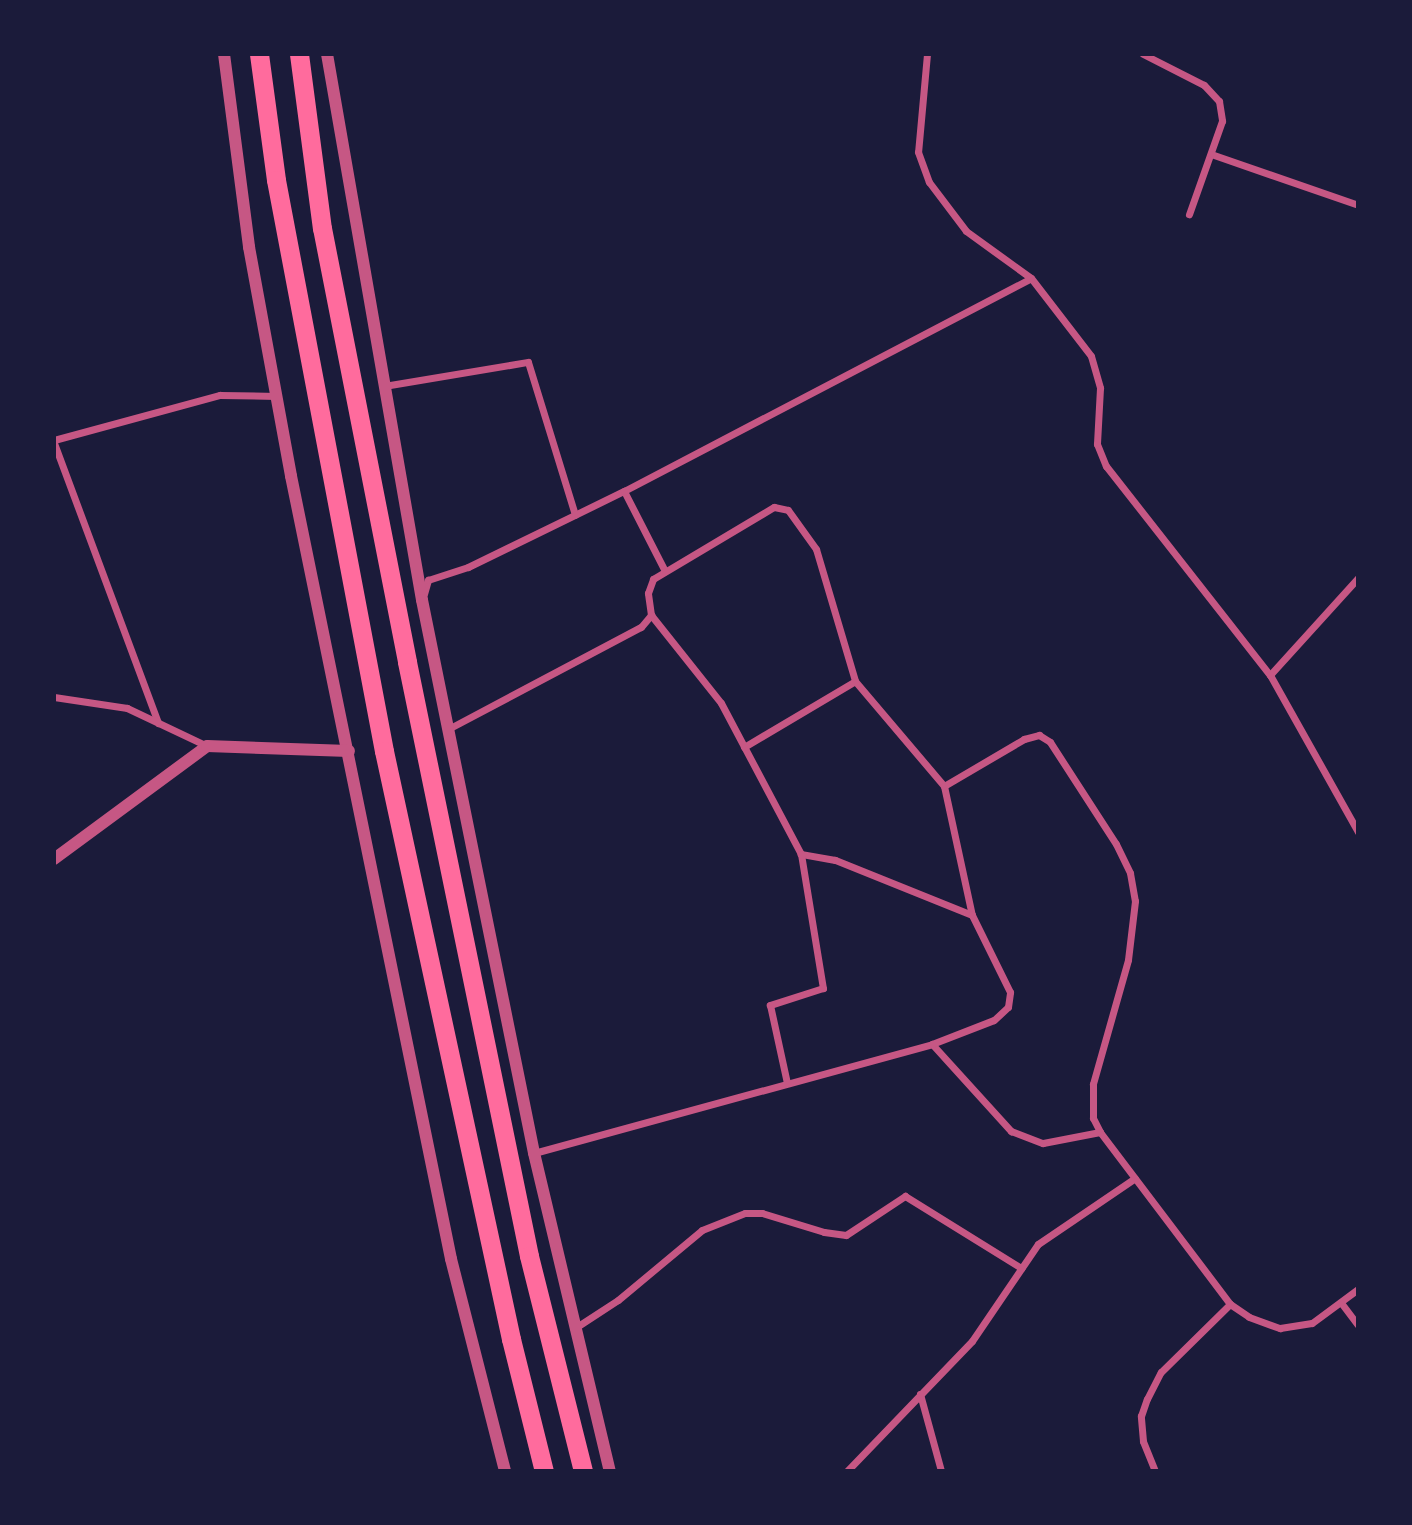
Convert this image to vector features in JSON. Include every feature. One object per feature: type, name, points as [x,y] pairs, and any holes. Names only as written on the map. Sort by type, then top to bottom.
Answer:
[{"type":"highway","points":[[258,54],[290,259],[384,751],[511,1339],[544,1471]]},
{"type":"highway","points":[[299,54],[322,228],[407,662],[529,1256],[583,1471]]},
{"type":"street","points":[[224,54],[249,247],[277,396],[451,1259],[505,1471]]},
{"type":"street","points":[[327,54],[422,600],[450,727],[534,1153],[560,1253],[573,1329],[610,1471]]},
{"type":"street","points":[[927,54],[919,124],[922,167],[942,202],[966,231],[1031,278],[1098,372],[1097,444],[1106,466],[1270,675],[1358,832]]},
{"type":"street","points":[[1143,54],[1204,85],[1219,101],[1222,121],[1189,214]]},
{"type":"street","points":[[1211,154],[1358,205]]},
{"type":"street","points":[[422,600],[428,580],[468,566],[624,491],[1031,278]]},
{"type":"street","points":[[384,386],[528,362],[575,515]]},
{"type":"street","points":[[159,723],[54,442],[220,395],[277,396]]},
{"type":"street","points":[[624,491],[665,571]]},
{"type":"street","points":[[534,1153],[932,1044],[994,1020],[1010,999],[1007,983],[972,915],[944,786],[855,681],[816,549],[785,507],[774,507],[665,571],[650,583],[651,615],[721,704],[800,854],[823,988],[770,1005],[787,1083]]},
{"type":"street","points":[[1270,675],[1358,578]]},
{"type":"street","points":[[450,727],[641,627],[651,615]]},
{"type":"street","points":[[744,747],[855,681]]},
{"type":"street","points":[[54,696],[127,708],[206,746],[349,751]]},
{"type":"street","points":[[944,786],[1024,739],[1045,737],[1116,844],[1130,873],[1134,933],[1093,1084],[1093,1118],[1100,1132],[1230,1304],[1280,1328],[1312,1322],[1342,1304],[1358,1289]]},
{"type":"street","points":[[54,859],[206,746]]},
{"type":"street","points":[[800,854],[835,860],[972,915]]},
{"type":"street","points":[[932,1044],[1011,1131],[1042,1143],[1100,1132]]},
{"type":"street","points":[[847,1471],[989,1320],[1021,1268],[1057,1228],[1135,1178]]},
{"type":"street","points":[[573,1329],[618,1300],[702,1230],[745,1213],[762,1213],[824,1233],[846,1235],[905,1196],[1021,1268]]},
{"type":"street","points":[[1155,1471],[1143,1441],[1141,1416],[1147,1399],[1161,1372],[1230,1304]]},
{"type":"street","points":[[1342,1304],[1358,1325]]},
{"type":"street","points":[[920,1394],[941,1471]]}]
